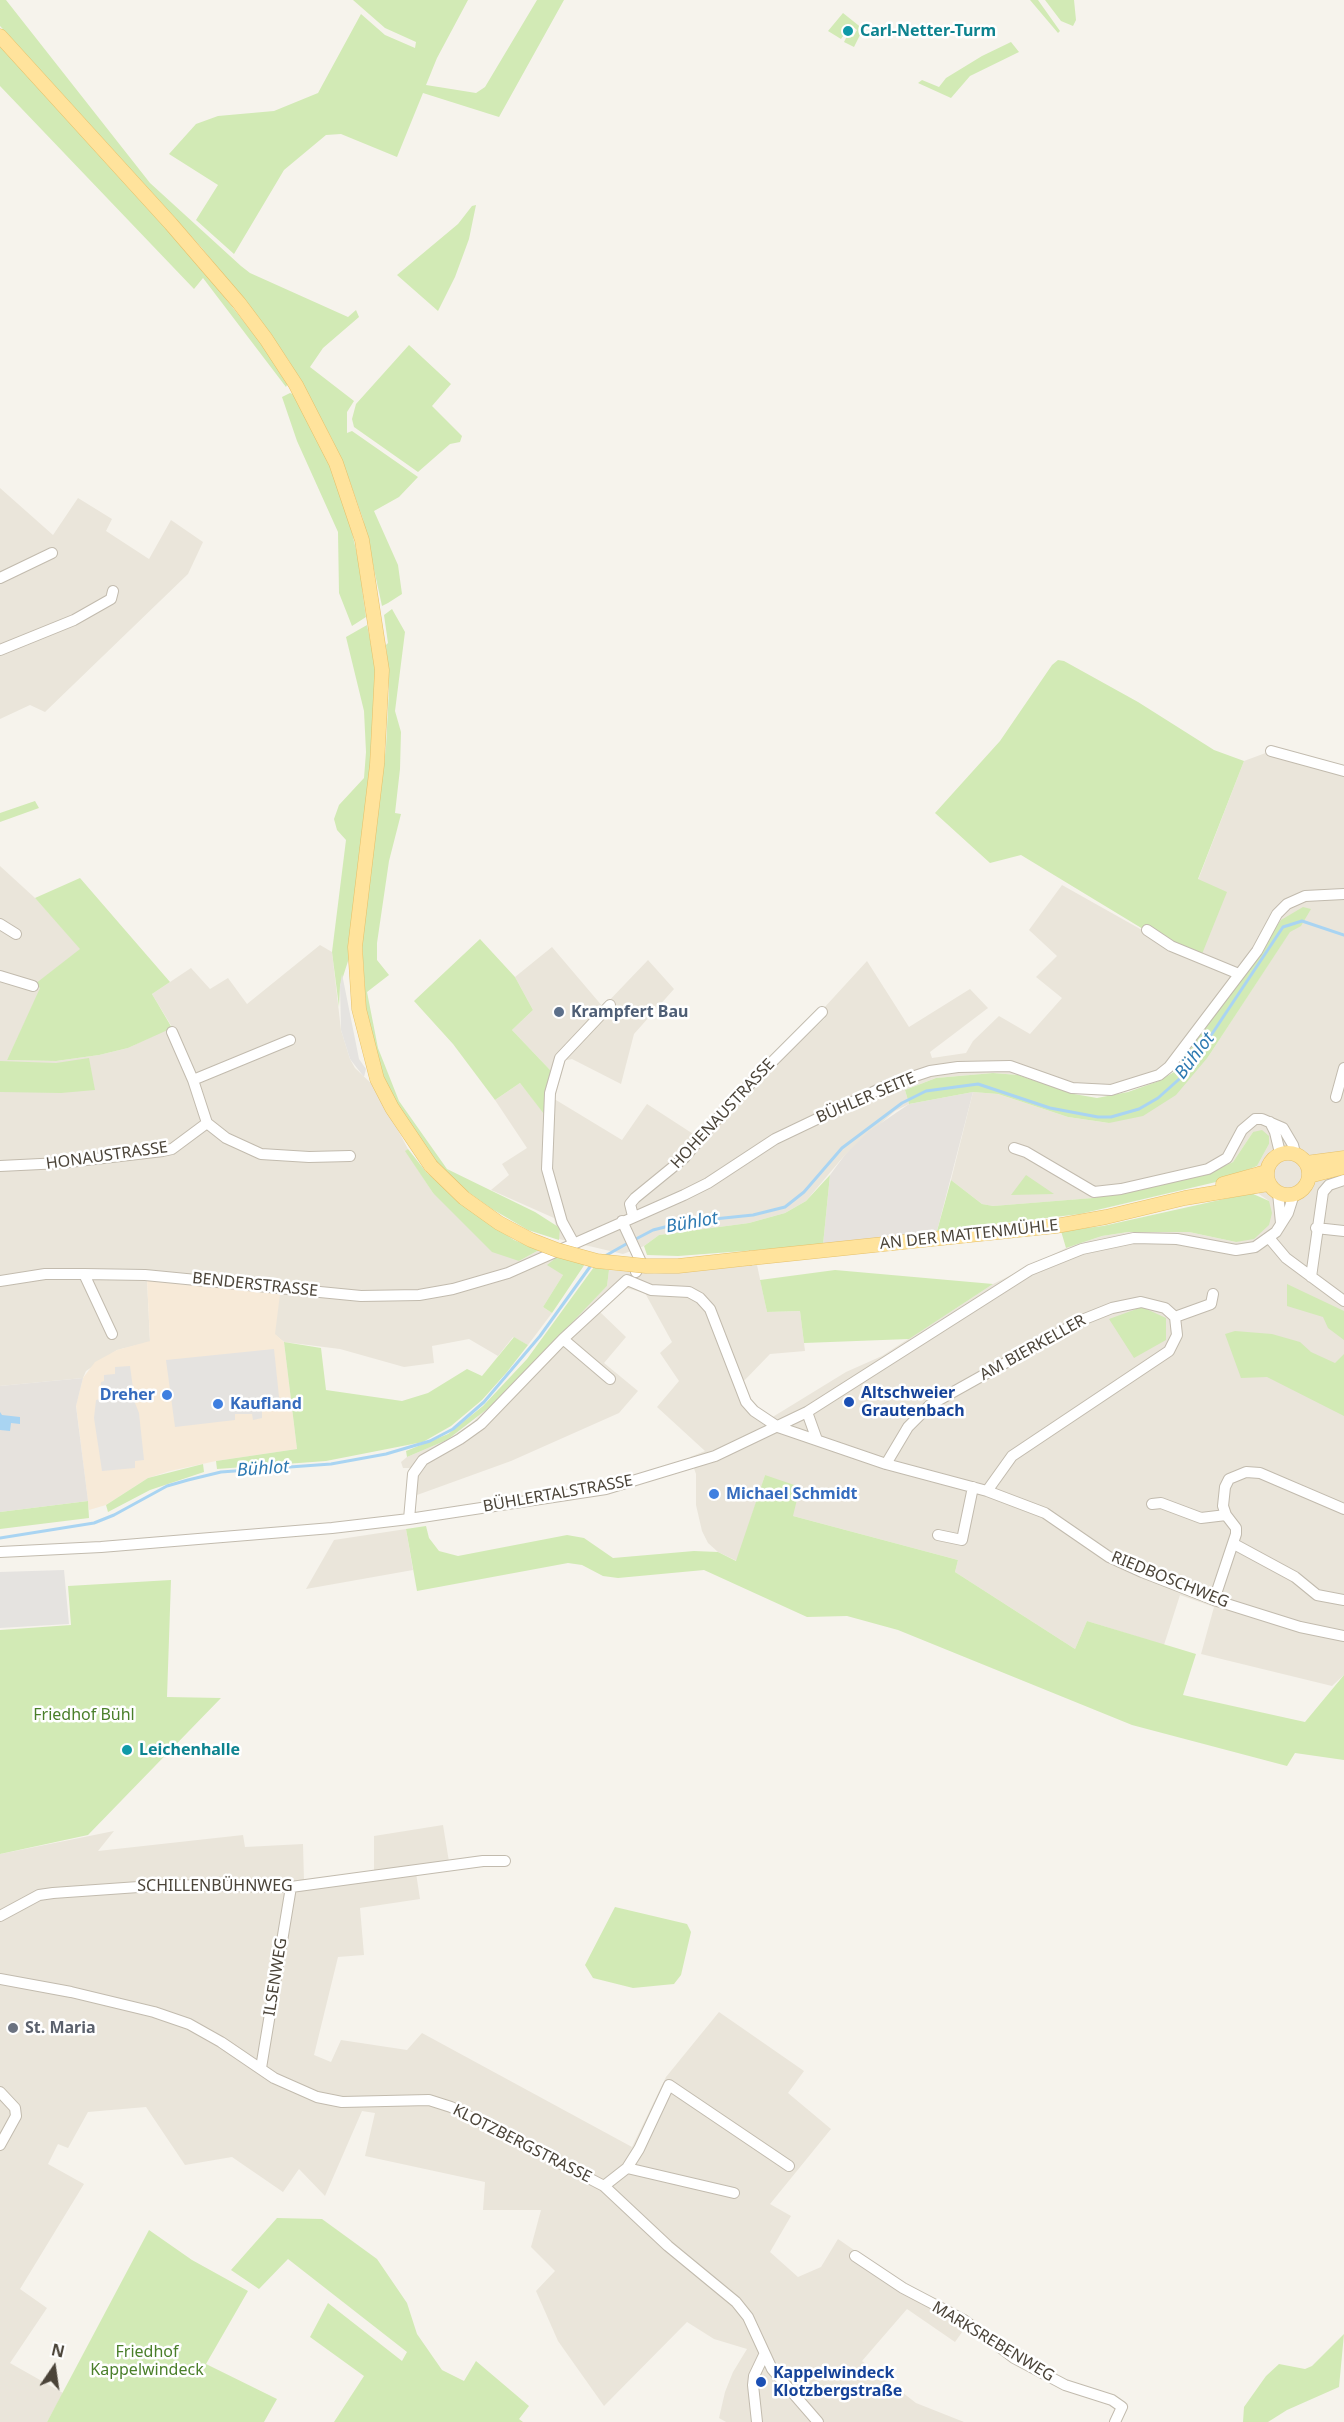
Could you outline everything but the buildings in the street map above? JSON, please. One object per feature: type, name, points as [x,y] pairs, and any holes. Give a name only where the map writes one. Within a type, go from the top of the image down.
[{"type":"main road","name":"AN DER MATTENMÜHLE","points":[[0,36],[192,247],[266,339],[319,426],[336,463],[355,514],[369,578],[380,650],[382,691],[377,765],[357,925],[354,968],[365,1041],[377,1079],[412,1140],[431,1166],[464,1198],[531,1240],[557,1250],[597,1261],[646,1266],[678,1266],[1056,1226],[1106,1217],[1185,1198],[1271,1183]]},
{"type":"main road","points":[[1280,1153],[1295,1153],[1308,1170],[1301,1190],[1294,1194],[1271,1183],[1273,1157],[1280,1153]]},
{"type":"main road","points":[[1308,1170],[1344,1158]]},
{"type":"main road","points":[[1308,1170],[1344,1167]]},
{"type":"street","points":[[0,578],[52,552]]},
{"type":"street","points":[[0,650],[74,620],[111,599],[113,591]]},
{"type":"street","points":[[1271,751],[1344,771]]},
{"type":"street","name":"BÜHLER SEITE","points":[[508,1273],[708,1183],[775,1138],[888,1085],[930,1071],[958,1067],[1010,1066],[1072,1088],[1111,1090],[1150,1078],[1169,1067],[1257,951],[1277,914],[1287,904],[1305,896],[1344,894]]},
{"type":"street","points":[[0,924],[16,934]]},
{"type":"street","points":[[1147,930],[1171,946],[1239,974]]},
{"type":"street","points":[[0,976],[33,986]]},
{"type":"street","points":[[573,1242],[562,1222],[547,1169],[550,1093],[560,1058],[610,1005]]},
{"type":"street","name":"HOHENAUSTRASSE","points":[[633,1216],[630,1204],[635,1198],[684,1158],[729,1105],[822,1012]]},
{"type":"street","points":[[172,1032],[193,1080],[207,1123],[244,1149],[261,1154],[309,1157],[350,1156]]},
{"type":"street","points":[[193,1080],[290,1040]]},
{"type":"street","points":[[1336,1096],[1344,1068]]},
{"type":"street","points":[[1014,1148],[1026,1152],[1087,1190],[1103,1192],[1208,1169],[1227,1158],[1248,1123],[1255,1119],[1278,1124],[1288,1134],[1295,1153]]},
{"type":"street","points":[[1270,1122],[1280,1153]]},
{"type":"street","name":"HONAUSTRASSE","points":[[0,1166],[61,1163],[163,1151],[172,1149],[207,1123]]},
{"type":"street","points":[[1311,1277],[1316,1228],[1323,1192],[1329,1185],[1344,1180]]},
{"type":"street","points":[[1271,1183],[1281,1223]]},
{"type":"street","points":[[1294,1194],[1281,1223],[1270,1239],[1286,1258],[1344,1301]]},
{"type":"street","points":[[622,1221],[641,1262],[636,1272]]},
{"type":"street","points":[[1316,1228],[1344,1231]]},
{"type":"street","name":"BÜHLERTALSTRASSE","points":[[0,1552],[183,1541],[409,1519],[606,1489],[708,1458],[778,1427],[807,1412],[1011,1281],[1066,1255],[1108,1242],[1134,1238],[1177,1239],[1246,1250],[1270,1239]]},
{"type":"street","name":"BENDERSTRASSE","points":[[0,1281],[45,1274],[146,1275],[391,1297],[453,1289],[508,1273]]},
{"type":"street","points":[[84,1274],[112,1334]]},
{"type":"street","name":"RIEDBOSCHWEG","points":[[563,1339],[627,1280],[651,1290],[689,1292],[710,1309],[746,1402],[754,1411],[778,1427],[886,1464],[987,1491],[1045,1513],[1109,1557],[1214,1600],[1300,1628],[1344,1636]]},
{"type":"street","points":[[987,1491],[1012,1456],[1169,1351],[1177,1335],[1175,1317],[1211,1304],[1213,1294]]},
{"type":"street","name":"AM BIERKELLER","points":[[886,1464],[908,1427],[930,1405],[1082,1320],[1112,1308],[1141,1302],[1165,1308],[1175,1317]]},
{"type":"street","points":[[409,1519],[413,1474],[423,1460],[481,1424],[563,1339],[610,1379]]},
{"type":"street","points":[[807,1412],[817,1440]]},
{"type":"street","points":[[1214,1600],[1234,1544],[1236,1528],[1226,1515],[1223,1506],[1225,1487],[1229,1479],[1246,1472],[1260,1473],[1344,1509]]},
{"type":"street","points":[[938,1535],[962,1540],[973,1487]]},
{"type":"street","points":[[1152,1504],[1161,1503],[1201,1518],[1226,1515]]},
{"type":"street","points":[[1234,1544],[1295,1577],[1317,1595],[1344,1600]]},
{"type":"street","name":"SCHILLENBÜHNWEG","points":[[0,1916],[39,1895],[53,1893],[168,1885],[291,1887],[483,1861],[506,1861]]},
{"type":"street","name":"ILSENWEG","points":[[261,2068],[291,1887]]},
{"type":"street","name":"KLOTZBERGSTRASSE","points":[[0,1979],[71,1992],[189,2024],[294,2089],[317,2097],[342,2102],[429,2100],[451,2107],[604,2186],[668,2246],[736,2302],[748,2318],[764,2355],[785,2387],[818,2422]]},
{"type":"street","points":[[604,2186],[627,2168],[639,2149],[669,2085],[789,2166]]},
{"type":"street","points":[[0,2092],[15,2108],[16,2116],[0,2145]]},
{"type":"street","points":[[627,2168],[734,2193]]},
{"type":"street","name":"MARKSREBENWEG","points":[[855,2256],[903,2288],[964,2320],[1023,2362],[1065,2385],[1122,2406],[1115,2422]]},
{"type":"street","points":[[757,2422],[753,2385],[764,2355]]},
{"type":"shaded area","points":[[0,488],[53,535],[78,498],[112,519],[106,531],[149,559],[171,520],[203,542],[188,574],[45,712],[30,705],[0,719]]},
{"type":"shaded area","points":[[1271,751],[1344,772],[1344,1675],[1332,1686],[1201,1654],[1214,1607],[1180,1595],[1164,1645],[1087,1621],[1075,1649],[955,1572],[958,1560],[793,1516],[765,1475],[737,1561],[718,1552],[708,1543],[702,1531],[696,1505],[696,1474],[690,1457],[705,1451],[657,1407],[679,1381],[660,1353],[672,1342],[645,1293],[626,1288],[600,1312],[626,1337],[604,1363],[638,1391],[619,1413],[511,1461],[406,1499],[410,1468],[403,1468],[401,1462],[407,1457],[447,1440],[473,1422],[607,1286],[609,1270],[654,1274],[757,1265],[767,1312],[800,1311],[805,1351],[770,1354],[741,1384],[752,1403],[771,1418],[846,1372],[882,1356],[993,1284],[1066,1248],[1102,1236],[1128,1232],[1189,1232],[1236,1242],[1269,1201],[1259,1194],[1257,1166],[1269,1144],[1253,1132],[1233,1162],[1218,1169],[1094,1198],[993,1206],[982,1204],[951,1180],[973,1092],[998,1094],[1068,1117],[1109,1123],[1208,1057],[1290,931],[1311,909],[1267,942],[1198,1040],[1199,1028],[1174,1058],[1141,1080],[1110,1087],[1054,1087],[1018,1075],[993,1073],[936,1078],[905,1090],[909,1104],[895,1111],[844,1156],[806,1201],[785,1213],[749,1223],[659,1235],[644,1246],[623,1254],[559,1239],[554,1218],[491,1190],[509,1175],[502,1164],[527,1148],[495,1100],[520,1083],[544,1113],[551,1097],[622,1140],[647,1104],[704,1141],[741,1098],[825,1018],[823,1009],[867,961],[909,1027],[970,989],[988,1008],[930,1052],[932,1058],[966,1053],[973,1041],[999,1016],[1030,1034],[1062,998],[1036,977],[1057,956],[1029,930],[1062,885],[1142,930],[1198,880],[1244,761]]},
{"type":"shaded area","points":[[0,866],[35,898],[81,949],[36,984],[41,988],[7,1060],[56,1061],[99,1055],[128,1048],[172,1027],[152,994],[191,968],[210,989],[228,978],[247,1004],[320,945],[332,952],[341,1030],[350,1059],[355,1068],[375,1087],[408,1149],[406,1151],[433,1193],[519,1261],[539,1250],[557,1257],[563,1275],[543,1307],[552,1313],[528,1345],[513,1337],[498,1356],[469,1339],[432,1346],[434,1363],[404,1367],[340,1349],[284,1342],[274,1334],[279,1294],[147,1279],[150,1342],[117,1350],[86,1371],[83,1378],[0,1386]]},
{"type":"shaded area","points":[[552,947],[603,1007],[648,960],[674,989],[634,1034],[621,1084],[572,1059],[562,1061],[551,1071],[512,1030],[533,1010],[515,977]]},
{"type":"shaded area","points":[[342,974],[359,1059],[366,1069],[364,1077],[350,1059],[341,1030]]},
{"type":"shaded area","points":[[973,1092],[937,1231],[823,1245],[830,1175],[844,1156],[868,1132],[909,1104]]},
{"type":"shaded area","points":[[147,1279],[280,1294],[275,1334],[284,1342],[297,1449],[216,1461],[170,1471],[148,1478],[106,1505],[89,1510],[76,1405],[83,1378],[95,1362],[117,1350],[150,1341]]},
{"type":"shaded area","points":[[274,1349],[280,1406],[262,1409],[262,1418],[253,1420],[252,1414],[235,1414],[235,1420],[175,1427],[166,1360]]},
{"type":"shaded area","points":[[130,1366],[135,1403],[139,1413],[144,1460],[135,1461],[135,1468],[102,1471],[94,1418],[96,1400],[100,1399],[101,1382],[104,1381],[104,1375],[115,1374],[115,1367]]},
{"type":"shaded area","points":[[83,1378],[76,1406],[88,1501],[0,1512],[0,1386]]},
{"type":"shaded area","points":[[406,1529],[413,1570],[306,1589],[334,1540]]},
{"type":"shaded area","points":[[64,1570],[69,1624],[0,1628],[0,1572]]},
{"type":"shaded area","points":[[443,1825],[450,1868],[416,1873],[420,1899],[360,1908],[364,1955],[338,1957],[314,2055],[331,2062],[341,2040],[407,2050],[422,2033],[632,2147],[666,2077],[719,2012],[804,2071],[788,2093],[831,2129],[770,2204],[791,2216],[770,2252],[798,2277],[821,2267],[838,2239],[902,2283],[970,2321],[955,2342],[907,2309],[862,2361],[916,2403],[964,2422],[726,2422],[719,2418],[725,2392],[733,2372],[747,2349],[714,2339],[687,2322],[604,2406],[558,2341],[536,2291],[555,2271],[531,2247],[541,2210],[483,2210],[485,2182],[365,2156],[375,2113],[362,2111],[325,2196],[299,2169],[283,2192],[232,2157],[185,2165],[146,2107],[88,2112],[68,2148],[58,2144],[48,2164],[84,2184],[20,2289],[47,2308],[10,2363],[63,2393],[47,2422],[0,2422],[0,1854],[114,1831],[98,1851],[243,1835],[245,1847],[303,1844],[304,1881],[374,1871],[374,1836]]},
{"type":"green space","points":[[0,0],[6,0],[150,183],[241,266],[250,273],[348,317],[356,310],[359,317],[323,348],[310,367],[354,401],[347,412],[347,433],[352,431],[418,477],[399,497],[374,511],[398,565],[402,594],[382,606],[363,519],[350,482],[332,439],[289,361],[264,325],[201,247],[0,26]]},
{"type":"green space","points":[[353,0],[468,0],[437,58],[426,85],[476,93],[485,87],[537,0],[564,0],[499,117],[423,93],[397,157],[341,134],[326,135],[284,170],[234,254],[196,220],[218,185],[169,154],[196,124],[218,116],[274,111],[318,93],[361,14],[385,35],[415,48],[416,42],[385,28]]},
{"type":"green space","points":[[1030,0],[1038,0],[1060,31],[1058,33]]},
{"type":"green space","points":[[1045,0],[1074,0],[1076,20],[1073,26],[1061,21]]},
{"type":"green space","points":[[843,13],[863,29],[854,47],[844,42],[848,34],[853,37],[857,30],[851,25],[841,39],[828,31]]},
{"type":"green space","points":[[1011,42],[1019,52],[970,76],[951,98],[918,83],[922,80],[939,87],[946,78],[982,56]]},
{"type":"green space","points":[[0,45],[191,255],[268,352],[288,383],[286,387],[203,278],[194,289],[0,86]]},
{"type":"green space","points":[[476,205],[469,239],[455,277],[438,311],[397,275],[458,224],[472,206]]},
{"type":"green space","points":[[409,345],[451,384],[432,406],[462,436],[460,442],[450,444],[418,472],[354,427],[352,419],[356,404]]},
{"type":"green space","points":[[290,393],[295,395],[334,474],[346,507],[365,588],[362,589],[366,617],[352,626],[339,593],[338,532],[297,441],[282,397]]},
{"type":"green space","points":[[392,609],[405,632],[395,711],[401,732],[395,813],[401,814],[389,861],[377,943],[377,960],[389,975],[367,992],[378,1048],[399,1101],[447,1169],[535,1212],[560,1228],[559,1240],[528,1230],[492,1209],[464,1189],[434,1160],[417,1137],[391,1093],[367,1024],[362,945],[386,747],[389,689],[386,645],[388,643],[384,615]]},
{"type":"green space","points":[[367,625],[376,667],[375,739],[349,958],[340,986],[339,1007],[332,952],[346,840],[337,830],[334,819],[339,805],[364,778],[366,752],[364,711],[346,637]]},
{"type":"green space","points":[[1058,660],[1064,661],[1138,702],[1214,750],[1244,761],[1198,879],[1227,892],[1202,954],[1171,946],[1021,855],[990,863],[935,813],[1000,741],[1052,665]]},
{"type":"green space","points":[[35,801],[39,808],[0,822],[0,813]]},
{"type":"green space","points":[[80,878],[170,982],[152,994],[172,1028],[128,1048],[99,1055],[56,1061],[7,1060],[40,988],[35,984],[80,949],[35,898]]},
{"type":"green space","points":[[1303,907],[1311,909],[1301,926],[1290,932],[1208,1057],[1176,1095],[1143,1116],[1109,1123],[1068,1117],[998,1094],[973,1092],[909,1104],[905,1090],[936,1078],[993,1073],[1018,1075],[1074,1094],[1097,1098],[1128,1092],[1159,1081],[1174,1072],[1281,920]]},
{"type":"green space","points":[[480,939],[515,977],[533,1010],[512,1030],[551,1071],[544,1114],[520,1083],[495,1100],[453,1044],[414,1001]]},
{"type":"green space","points":[[89,1058],[95,1090],[61,1093],[0,1092],[0,1061],[56,1063]]},
{"type":"green space","points":[[1262,1130],[1269,1136],[1269,1144],[1257,1166],[1216,1182],[1080,1214],[937,1231],[951,1180],[982,1204],[993,1206],[1093,1198],[1218,1169],[1233,1162],[1253,1132]]},
{"type":"green space","points":[[408,1149],[427,1173],[490,1224],[514,1240],[539,1250],[519,1261],[492,1252],[433,1193],[405,1151]]},
{"type":"green space","points":[[830,1175],[823,1245],[678,1256],[647,1255],[644,1246],[659,1235],[749,1223],[785,1213],[806,1201]]},
{"type":"green space","points":[[1026,1175],[1054,1194],[1011,1195]]},
{"type":"green space","points":[[1251,1193],[1269,1201],[1272,1213],[1269,1225],[1254,1239],[1236,1242],[1189,1232],[1128,1232],[1102,1236],[1066,1248],[1061,1231],[1103,1226]]},
{"type":"green space","points":[[557,1257],[585,1264],[552,1313],[543,1307],[563,1275],[547,1265]]},
{"type":"green space","points":[[594,1267],[609,1270],[607,1286],[495,1403],[447,1440],[407,1457],[406,1451],[448,1434],[483,1406],[527,1359]]},
{"type":"green space","points":[[835,1270],[993,1284],[909,1339],[804,1343],[800,1311],[767,1312],[760,1280]]},
{"type":"green space","points":[[1287,1284],[1344,1311],[1344,1340],[1328,1328],[1323,1317],[1287,1306]]},
{"type":"green space","points":[[1142,1307],[1166,1318],[1166,1340],[1134,1358],[1109,1319]]},
{"type":"green space","points":[[1235,1331],[1272,1334],[1300,1342],[1311,1352],[1335,1363],[1344,1354],[1344,1416],[1267,1377],[1241,1378],[1225,1334]]},
{"type":"green space","points":[[514,1337],[528,1345],[507,1372],[482,1400],[451,1426],[423,1442],[326,1461],[217,1469],[216,1461],[297,1449],[284,1342],[321,1348],[326,1390],[402,1401],[428,1393],[467,1369],[482,1376]]},
{"type":"green space","points":[[203,1464],[204,1472],[150,1490],[108,1512],[106,1505],[148,1478]]},
{"type":"green space","points":[[765,1475],[800,1487],[793,1516],[958,1560],[955,1572],[1075,1649],[1087,1621],[1196,1654],[1183,1695],[1305,1722],[1344,1675],[1344,1760],[1295,1753],[1287,1766],[1132,1725],[898,1630],[847,1616],[807,1617],[704,1570],[618,1578],[603,1576],[582,1565],[568,1563],[417,1591],[406,1529],[426,1526],[429,1538],[439,1551],[458,1556],[567,1535],[584,1538],[613,1558],[694,1551],[718,1552],[736,1561]]},
{"type":"green space","points":[[88,1501],[89,1518],[0,1529],[0,1512]]},
{"type":"green space","name":"Friedhof Bühl","points":[[171,1580],[167,1697],[221,1698],[88,1835],[0,1854],[0,1630],[71,1625],[68,1586]]},
{"type":"green space","points":[[615,1907],[687,1924],[691,1932],[681,1975],[674,1984],[633,1988],[593,1978],[585,1965]]},
{"type":"green space","points":[[277,2218],[322,2219],[377,2259],[407,2303],[417,2334],[442,2370],[464,2381],[476,2361],[529,2406],[519,2419],[523,2422],[334,2422],[364,2376],[310,2337],[328,2303],[402,2361],[407,2352],[288,2259],[259,2289],[231,2270]]},
{"type":"green space","name":"Friedhof Kappelwindeck","points":[[149,2230],[192,2260],[248,2291],[206,2364],[277,2399],[264,2422],[47,2422]]},
{"type":"green space","points":[[1344,2334],[1339,2387],[1287,2410],[1268,2422],[1243,2422],[1244,2407],[1266,2376],[1279,2364],[1305,2369],[1312,2366]]},
{"type":"water","points":[[0,1412],[2,1415],[20,1417],[20,1424],[11,1423],[10,1431],[0,1430]]},
{"type":"waterway","name":"Bühlot","points":[[634,1240],[653,1230],[685,1222],[753,1215],[785,1207],[804,1192],[842,1148],[902,1103],[926,1091],[978,1084],[1050,1108],[1098,1117],[1111,1117],[1139,1109],[1158,1098],[1186,1073],[1283,927],[1302,921],[1344,935]]},
{"type":"waterway","name":"Bühlot","points":[[605,1256],[628,1243]]},
{"type":"waterway","name":"Bühlot","points":[[0,1538],[94,1523],[114,1515],[167,1486],[221,1472],[331,1464],[386,1454],[430,1441],[453,1429],[484,1402],[540,1336],[592,1264]]},
{"type":"place","name":"Carl-Netter-Turm","points":[[848,31]]},
{"type":"place","name":"Krampfert Bau","points":[[559,1012]]},
{"type":"place","name":"Dreher","points":[[167,1395]]},
{"type":"place","name":"Altschweier Grautenbach","points":[[849,1402]]},
{"type":"place","name":"Kaufland","points":[[218,1404]]},
{"type":"place","name":"Michael Schmidt","points":[[714,1494]]},
{"type":"place","name":"Leichenhalle","points":[[127,1750]]},
{"type":"place","name":"St. Maria","points":[[13,2028]]},
{"type":"place","name":"Kappelwindeck Klotzbergstraße","points":[[761,2382]]}]
